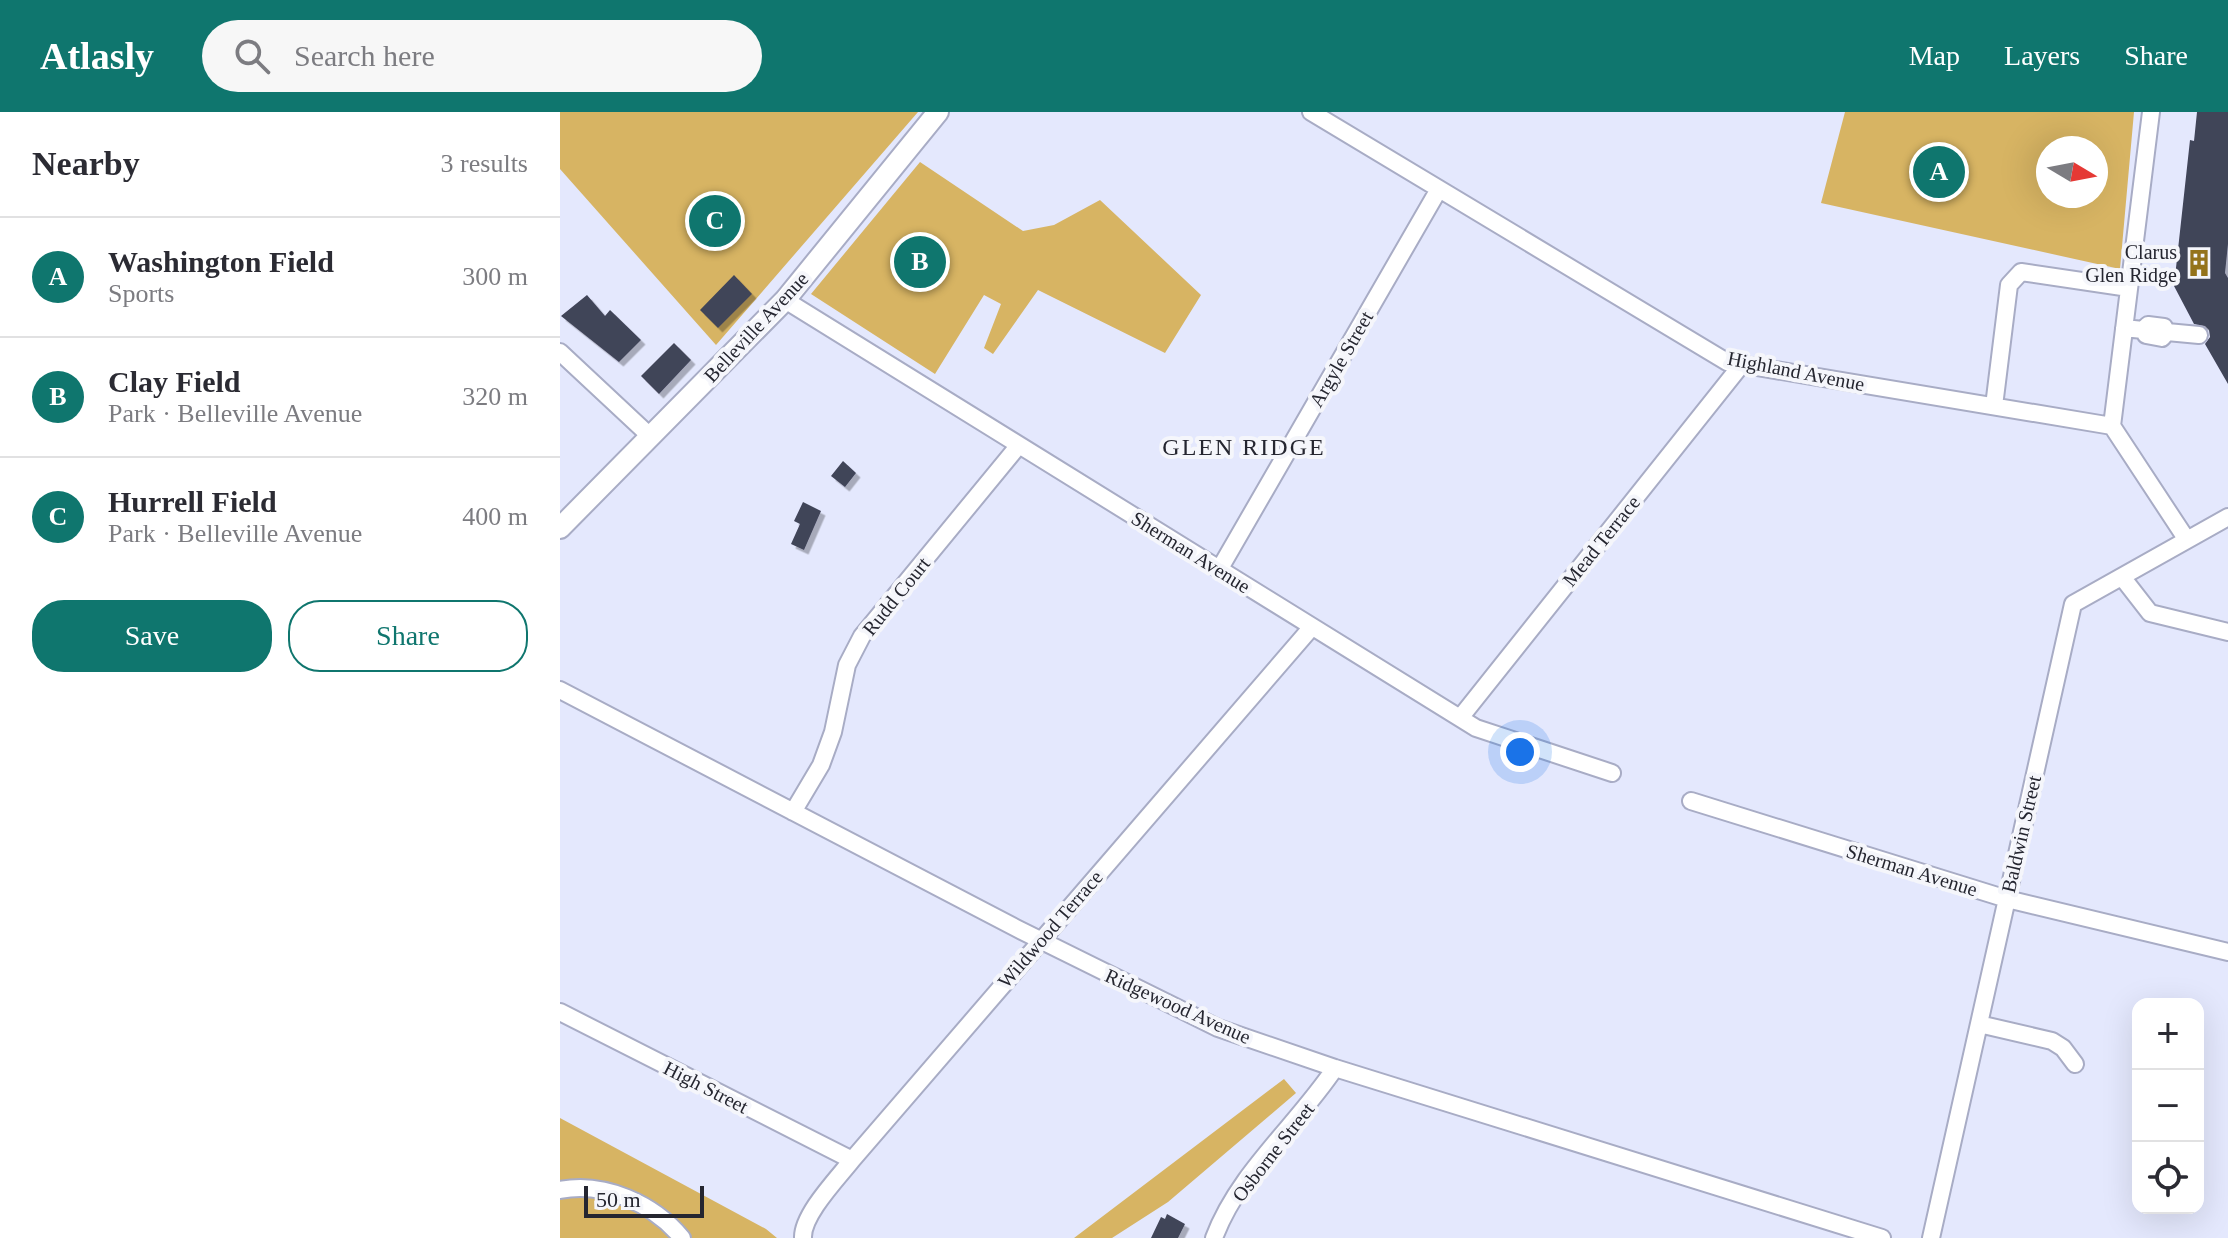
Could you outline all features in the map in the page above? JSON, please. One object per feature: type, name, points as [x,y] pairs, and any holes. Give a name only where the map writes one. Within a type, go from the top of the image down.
[{"type":"main road","name":"Belleville Avenue","points":[[560,528],[785,300],[938,112]]},
{"type":"street","name":"Highland Avenue","points":[[1311,112],[1727,362],[2112,426]]},
{"type":"street","points":[[2151,112],[2112,426],[2187,540]]},
{"type":"street","name":"Argyle Street","points":[[1219,570],[1439,189]]},
{"type":"street","points":[[1994,406],[2009,285],[2021,272],[2129,288]]},
{"type":"street","name":"Sherman Avenue","points":[[785,300],[1460,718],[1487,732],[1612,773]]},
{"type":"street","points":[[2124,328],[2143,330],[2146,335],[2162,338],[2167,332],[2199,335]]},
{"type":"street","points":[[560,352],[651,437]]},
{"type":"street","name":"Mead Terrace","points":[[1460,718],[1742,364]]},
{"type":"street","name":"Rudd Court","points":[[793,812],[821,765],[833,732],[847,665],[862,636],[1019,445]]},
{"type":"street","name":"Baldwin Street","points":[[1931,1238],[2073,604],[2228,517]]},
{"type":"street","points":[[2122,577],[2150,613],[2228,632]]},
{"type":"street","name":"Wildwood Terrace","points":[[803,1238],[808,1217],[852,1160],[1311,628]]},
{"type":"street","name":"Ridgewood Avenue","points":[[560,690],[1194,1017],[1328,1065],[1882,1238]]},
{"type":"street","name":"Sherman Avenue","points":[[1691,801],[2007,899],[2228,952]]},
{"type":"street","name":"High Street","points":[[560,1012],[852,1160]]},
{"type":"street","points":[[1979,1024],[2052,1041],[2063,1048],[2075,1064]]},
{"type":"street","name":"Osborne Street","points":[[1214,1238],[1237,1192],[1316,1097],[1328,1065]]},
{"type":"street","points":[[560,1190],[591,1187],[631,1200],[655,1213],[682,1238]]},
{"type":"shaded area","points":[[560,112],[918,112],[716,345],[560,169]]},
{"type":"shaded area","points":[[1845,112],[2134,112],[2120,269],[1821,203]]},
{"type":"shaded area","points":[[920,162],[1023,231],[1054,225],[1100,200],[1201,295],[1165,353],[1038,290],[993,354],[984,348],[1001,304],[984,295],[935,374],[811,294]]},
{"type":"shaded area","points":[[1284,1079],[1296,1093],[1168,1202],[1112,1238],[1074,1238]]},
{"type":"shaded area","points":[[560,1118],[766,1229],[777,1238],[560,1238]]},
{"type":"building","name":"Clarus Glen Ridge","points":[[2197,112],[2228,112],[2228,244],[2225,273],[2228,278],[2228,384],[2205,344],[2210,337],[2209,330],[2194,324],[2174,286],[2190,140],[2194,141]]},
{"type":"building","points":[[734,275],[752,294],[718,328],[700,310]]},
{"type":"building","points":[[587,295],[605,316],[610,310],[641,340],[619,362],[561,316]]},
{"type":"building","points":[[674,343],[691,360],[659,394],[641,376]]},
{"type":"building","points":[[843,461],[856,473],[845,487],[831,476]]},
{"type":"building","points":[[803,502],[821,511],[804,550],[791,544],[800,524],[794,521]]},
{"type":"building","points":[[1167,1214],[1185,1224],[1178,1238],[1151,1238],[1161,1217],[1165,1219]]},
{"type":"place","name":"Washington Field","points":[[1939,172]]},
{"type":"place","name":"Hurrell Field","points":[[715,221]]},
{"type":"place","name":"Clay Field","points":[[920,262]]},
{"type":"place","name":"Clarus Glen Ridge","points":[[2199,263]]},
{"type":"district","name":"GLEN RIDGE","points":[[1244,447]]}]
